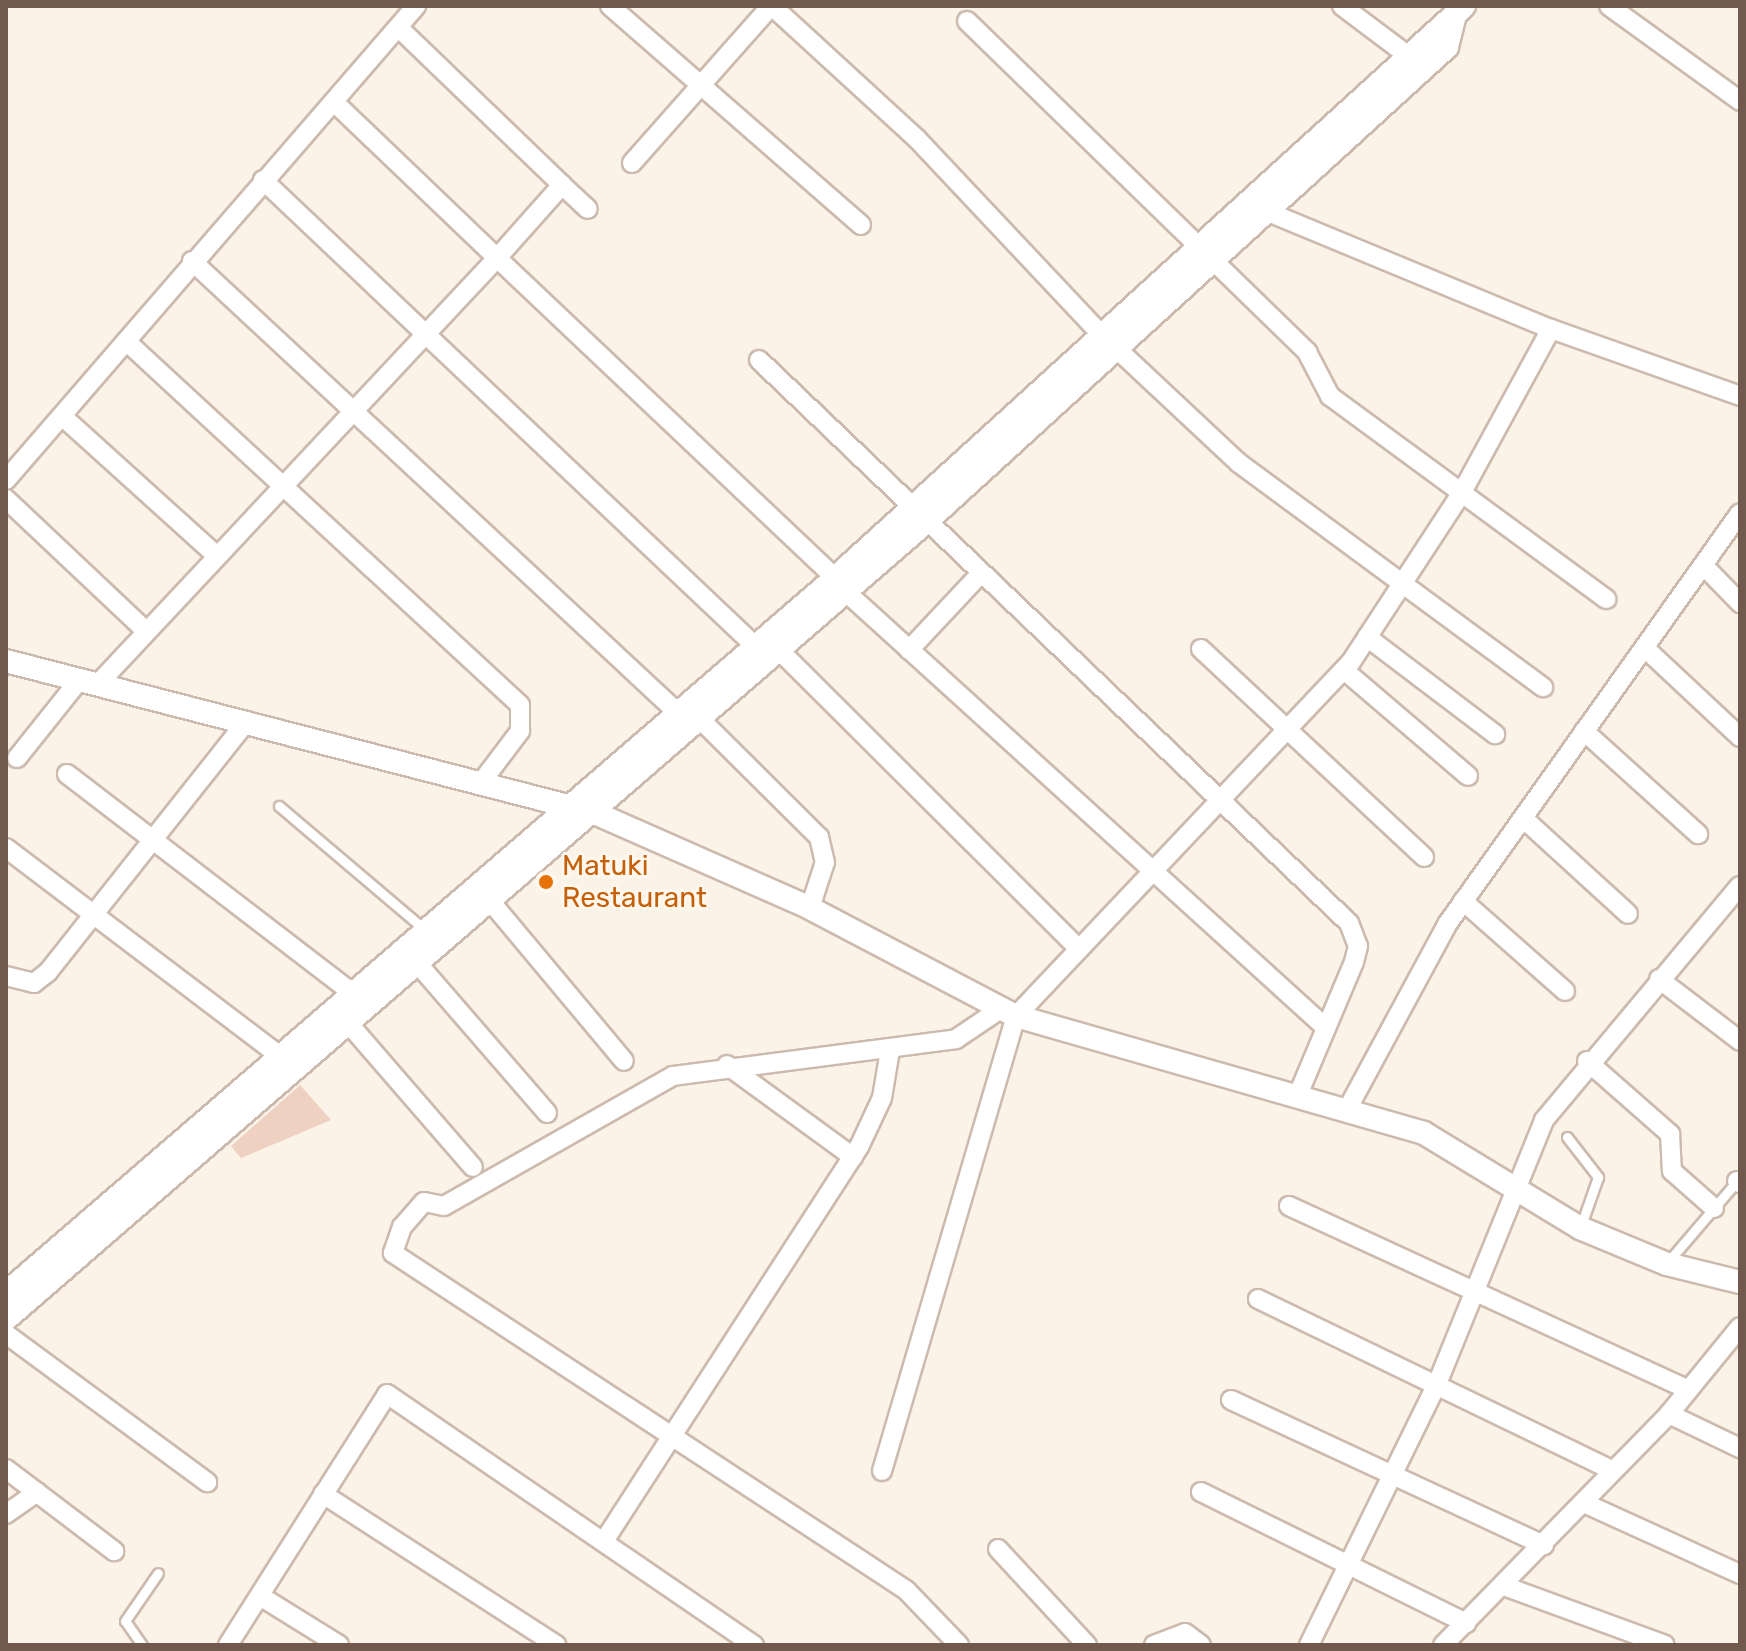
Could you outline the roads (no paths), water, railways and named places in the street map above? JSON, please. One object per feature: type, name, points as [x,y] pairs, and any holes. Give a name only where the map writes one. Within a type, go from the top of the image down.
[{"type":"street","points":[[610,6],[861,225]]},
{"type":"street","points":[[632,163],[772,6],[917,139],[1101,334],[1239,463],[1543,687]]},
{"type":"street","points":[[1342,6],[1406,54]]},
{"type":"street","points":[[1609,6],[1740,101]]},
{"type":"street","points":[[6,480],[192,261],[417,7]]},
{"type":"street","points":[[919,516],[1101,334],[1406,54],[1459,12]]},
{"type":"street","points":[[6,1319],[595,813],[778,649],[841,585],[1117,350],[1447,47],[1459,12]]},
{"type":"street","points":[[967,21],[1212,264],[1307,352],[1330,396],[1606,599]]},
{"type":"street","points":[[400,29],[588,209]]},
{"type":"street","points":[[334,102],[909,650],[1326,1028]]},
{"type":"street","points":[[263,180],[754,645]]},
{"type":"street","points":[[17,758],[89,682],[146,631],[562,185]]},
{"type":"street","points":[[1268,212],[1551,329],[1740,396]]},
{"type":"street","points":[[192,261],[677,712]]},
{"type":"street","points":[[959,1645],[906,1590],[667,1439],[393,1253],[402,1227],[424,1202],[444,1206],[647,1088],[727,1065],[890,1050],[972,1033],[1009,1012],[1153,873],[1344,670],[1461,494],[1551,329]]},
{"type":"street","points":[[126,341],[520,705],[520,731],[480,784]]},
{"type":"street","points":[[759,360],[980,574],[1223,801],[1356,933],[1354,962],[1299,1092]]},
{"type":"street","points":[[62,416],[216,555]]},
{"type":"street","points":[[6,499],[146,631]]},
{"type":"street","points":[[1349,1106],[1463,901],[1646,649],[1740,513]]},
{"type":"street","points":[[1704,566],[1740,603]]},
{"type":"street","points":[[909,650],[980,574]]},
{"type":"street","points":[[6,1293],[428,932],[754,645],[841,585]]},
{"type":"street","points":[[1367,637],[1495,734]]},
{"type":"street","points":[[778,649],[1078,948]]},
{"type":"street","points":[[1201,649],[1424,857]]},
{"type":"street","points":[[1646,649],[1740,737]]},
{"type":"street","points":[[6,661],[244,725],[595,813],[810,908],[1009,1012],[1349,1106],[1451,1146],[1580,1228],[1667,1264],[1740,1282]]},
{"type":"street","points":[[1344,670],[1468,776]]},
{"type":"street","points":[[699,718],[819,837],[825,862],[810,908]]},
{"type":"street","points":[[6,976],[34,983],[93,915],[244,725]]},
{"type":"street","points":[[1584,731],[1698,834]]},
{"type":"street","points":[[67,774],[354,994]]},
{"type":"street","points":[[1523,818],[1628,914]]},
{"type":"street","points":[[6,848],[280,1056]]},
{"type":"street","points":[[1309,1645],[1353,1564],[1437,1384],[1544,1120],[1587,1061],[1739,888]]},
{"type":"street","points":[[1463,901],[1565,991]]},
{"type":"street","points":[[491,902],[624,1061]]},
{"type":"street","points":[[418,964],[547,1113]]},
{"type":"street","points":[[1659,979],[1740,1041]]},
{"type":"street","points":[[882,1471],[1009,1012]]},
{"type":"street","points":[[349,1024],[473,1167]]},
{"type":"street","points":[[604,1541],[667,1439],[853,1157],[882,1098],[890,1050]]},
{"type":"street","points":[[1587,1061],[1670,1134],[1672,1171],[1714,1208]]},
{"type":"street","points":[[727,1065],[853,1157]]},
{"type":"street","points":[[1289,1206],[1478,1288],[1689,1390]]},
{"type":"street","points":[[1258,1299],[1612,1470]]},
{"type":"street","points":[[6,1334],[207,1482]]},
{"type":"street","points":[[1443,1645],[1669,1414],[1738,1335]]},
{"type":"street","points":[[228,1645],[387,1394],[754,1645]]},
{"type":"street","points":[[1231,1400],[1544,1545]]},
{"type":"street","points":[[1669,1414],[1740,1448]]},
{"type":"street","points":[[6,1469],[114,1551]]},
{"type":"street","points":[[6,1514],[37,1492]]},
{"type":"street","points":[[1201,1492],[1353,1564],[1466,1623]]},
{"type":"street","points":[[323,1494],[556,1645]]},
{"type":"street","points":[[1584,1503],[1740,1574]]},
{"type":"street","points":[[998,1549],[1087,1645]]},
{"type":"street","points":[[1504,1586],[1665,1645]]},
{"type":"street","points":[[260,1596],[339,1645]]},
{"type":"street","points":[[1154,1645],[1185,1633],[1201,1645]]},
{"type":"lane","points":[[279,806],[428,932]]},
{"type":"lane","points":[[1567,1137],[1598,1177],[1580,1228]]},
{"type":"lane","points":[[1667,1264],[1739,1180]]},
{"type":"lane","points":[[142,1645],[125,1621],[158,1573]]},
{"type":"place","name":"Matuki Restaurant","points":[[546,882]]}]
